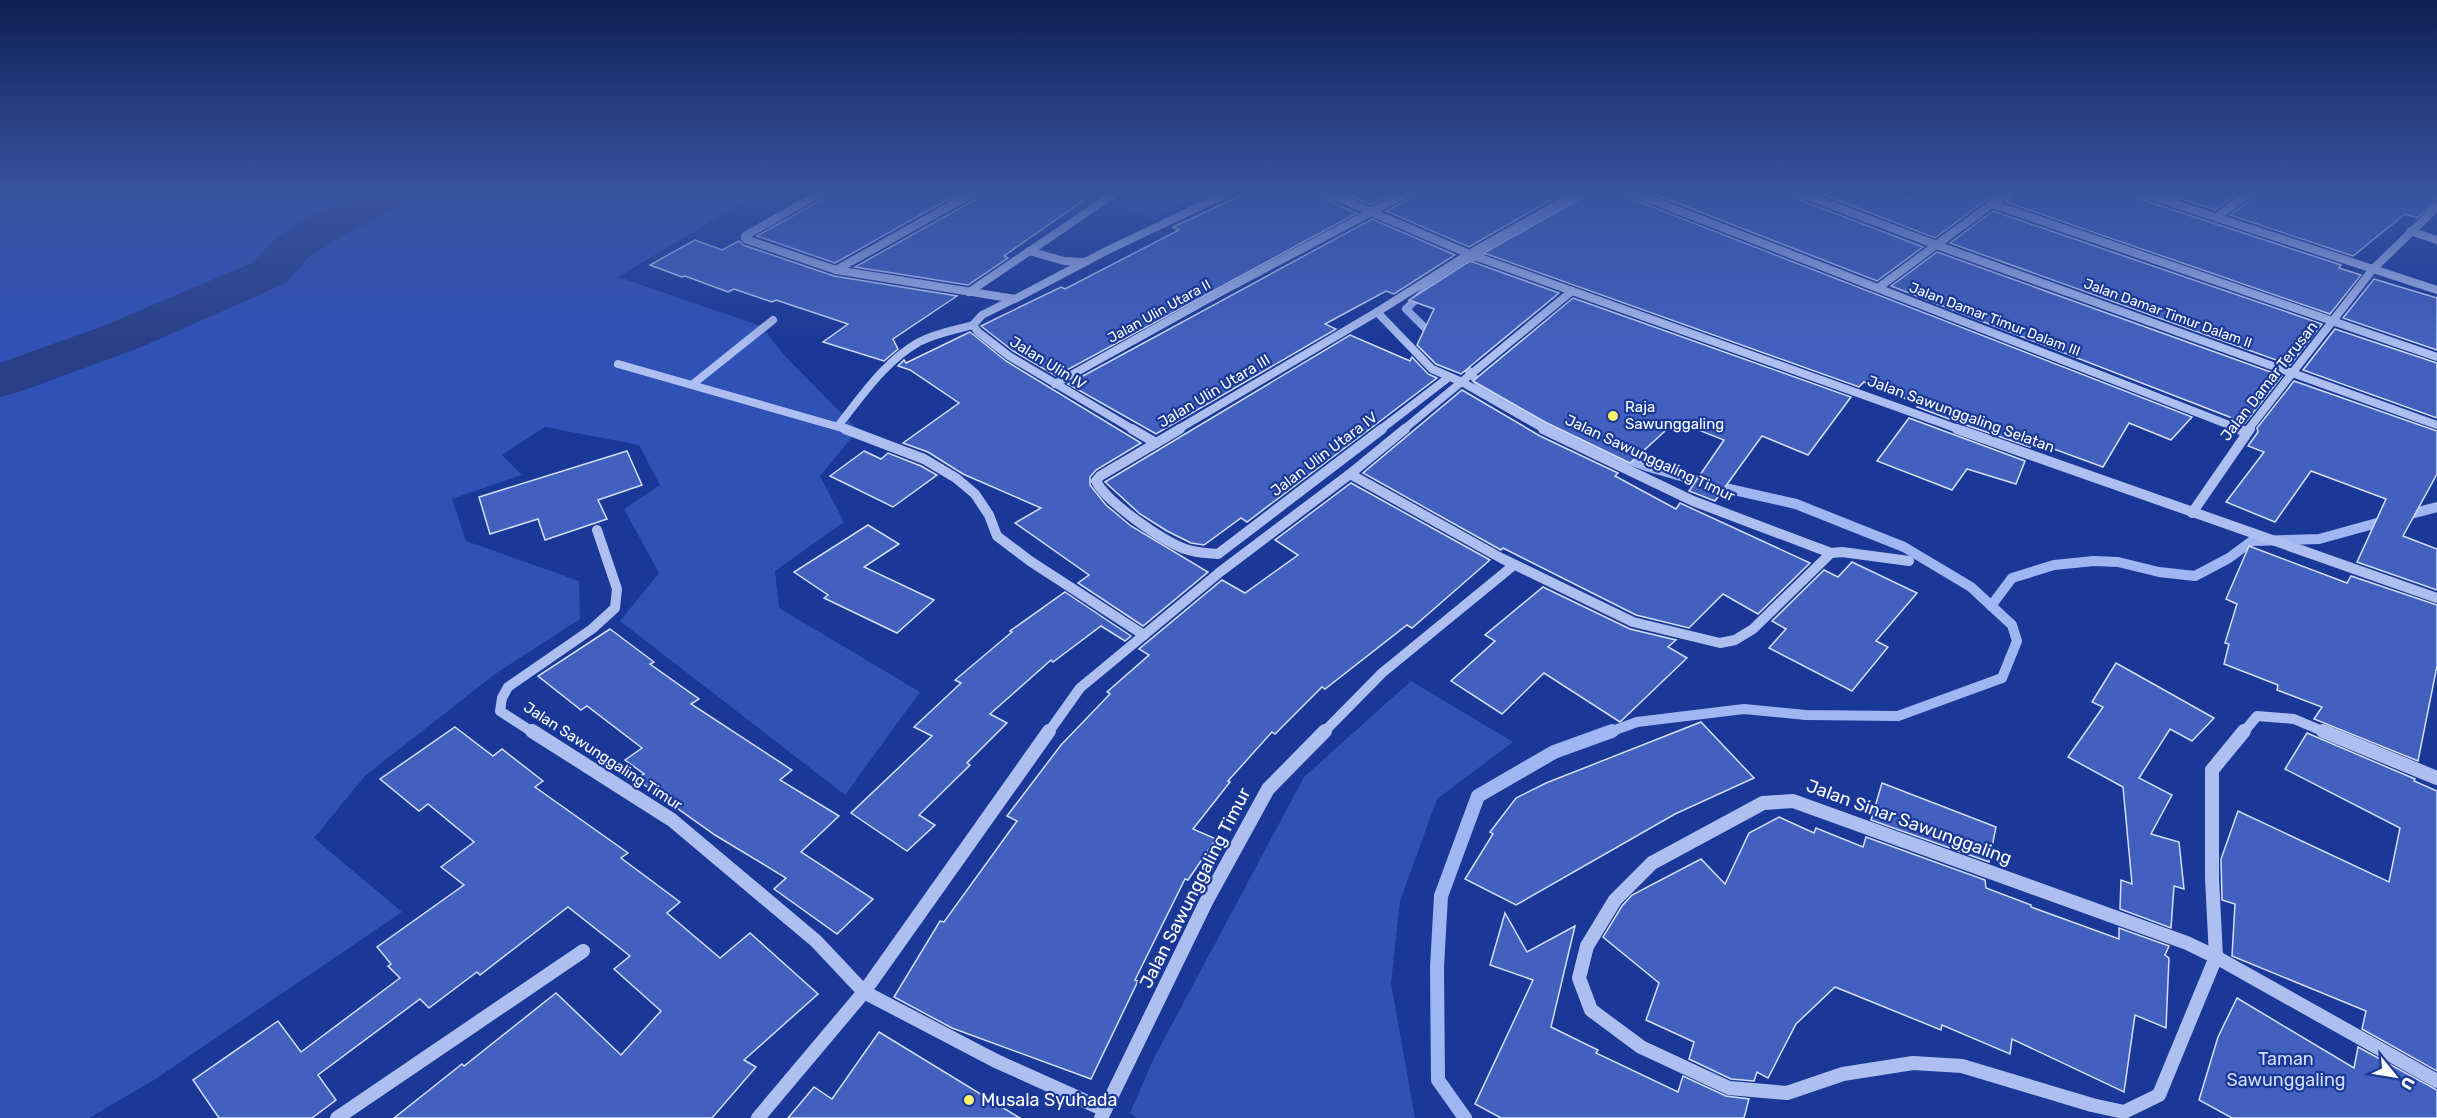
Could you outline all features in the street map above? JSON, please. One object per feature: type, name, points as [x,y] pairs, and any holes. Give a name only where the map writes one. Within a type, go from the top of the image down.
[{"type":"street","points":[[760,244],[837,270],[1015,299]]},
{"type":"street","points":[[837,270],[883,244]]},
{"type":"street","points":[[969,292],[1039,244]]},
{"type":"street","points":[[838,426],[893,362],[908,349],[928,338],[974,325],[982,315],[1123,244]]},
{"type":"street","name":"Jalan Ulin Utara II","points":[[1055,384],[1313,244]]},
{"type":"street","name":"Jalan Sawunggaling Selatan","points":[[1447,244],[2192,513],[2437,598]]},
{"type":"street","name":"Jalan Ulin Utara III","points":[[1218,554],[1202,555],[1165,541],[1100,489],[1096,481],[1100,476],[1494,244]]},
{"type":"street","name":"Jalan Damar Timur Dalam III","points":[[1770,244],[2247,432]]},
{"type":"street","points":[[2109,244],[2437,357]]},
{"type":"street","points":[[2299,244],[2437,290]]},
{"type":"street","name":"Jalan Damar Terusan","points":[[2192,513],[2247,432],[2373,269],[2397,244]]},
{"type":"street","points":[[1878,288],[1937,245]]},
{"type":"street","name":"Jalan Damar Timur Dalam II","points":[[1937,245],[2437,425]]},
{"type":"street","points":[[1029,251],[1065,261],[1086,262]]},
{"type":"street","points":[[758,1118],[864,992],[1080,688],[1220,572],[1350,474],[1572,291]]},
{"type":"street","points":[[1377,312],[1432,369],[1449,377],[1469,376]]},
{"type":"street","points":[[693,384],[773,320]]},
{"type":"street","name":"Jalan Ulin IV","points":[[974,325],[978,332],[1009,356],[1156,443]]},
{"type":"street","points":[[618,364],[838,426],[924,459],[956,478],[975,494],[990,515],[997,536],[1030,561],[1144,635]]},
{"type":"street","name":"Jalan Sawunggaling Timur","points":[[1469,376],[1563,440],[1693,501],[1831,553],[1842,552],[1909,561]]},
{"type":"street","name":"Jalan Ulin Utara IV","points":[[1218,554],[1449,377]]},
{"type":"street","points":[[1350,474],[1514,565],[1633,622],[1720,643],[1735,640],[1753,629],[1831,553]]},
{"type":"street","points":[[1288,500],[1303,510]]},
{"type":"street","name":"Jalan Sawunggaling Timur","points":[[597,530],[617,589],[615,608],[592,628],[508,687],[502,698],[500,711],[672,820],[816,941],[864,992],[1103,1114],[1206,902],[1268,789],[1383,673],[1514,565]]},
{"type":"street","points":[[2216,957],[2212,878],[2212,770],[2257,716],[2294,719],[2437,778]]},
{"type":"street","name":"Jalan Sinar Sawunggaling","points":[[2216,957],[2159,1095],[2124,1112],[2092,1105],[1962,1066],[1913,1063],[1843,1074],[1788,1093],[1730,1088],[1641,1047],[1591,1010],[1579,978],[1587,946],[1615,900],[1652,863],[1763,803],[1793,801],[2148,928],[2216,957],[2437,1081]]},
{"type":"street","points":[[337,1118],[583,951]]},
{"type":"shaded area","points":[[0,244],[673,244],[618,277],[761,326],[783,354],[858,430],[820,476],[844,522],[775,571],[779,608],[920,692],[845,795],[620,621],[659,573],[624,509],[660,485],[639,445],[545,427],[502,455],[522,475],[452,499],[466,541],[579,581],[580,619],[495,674],[365,776],[314,838],[402,912],[154,1080],[89,1118],[0,1118]]},
{"type":"shaded area","points":[[1411,681],[1513,742],[1437,799],[1400,901],[1391,983],[1415,1118],[1137,1118],[1130,1113],[1154,1058],[1304,777]]},
{"type":"building","points":[[687,244],[706,244],[722,250],[733,244],[742,244],[834,276],[957,296],[893,339],[898,349],[884,361],[823,342],[848,324],[776,300],[772,302],[734,289],[728,292],[650,265]]},
{"type":"building","points":[[781,244],[868,244],[835,263]]},
{"type":"building","points":[[896,244],[1021,244],[1004,256],[1008,258],[968,285],[855,267]]},
{"type":"building","points":[[1152,244],[1299,244],[1056,376],[1013,351],[981,326],[1061,287],[1065,289]]},
{"type":"building","points":[[1326,244],[1430,244],[1455,255],[1394,294],[1386,291],[1325,324],[1336,329],[1156,434],[1068,384]]},
{"type":"building","points":[[1500,244],[1748,244],[2192,417],[2171,440],[2129,423],[2103,467],[2032,441],[2030,447],[1957,422],[1917,407],[1919,404],[1864,382],[1859,387],[1484,253]]},
{"type":"building","points":[[1783,244],[1916,244],[1923,247],[1877,281]]},
{"type":"building","points":[[1953,244],[2090,244],[2322,324],[2290,365]]},
{"type":"building","points":[[2128,244],[2278,244],[2341,265],[2339,268],[2361,275],[2330,314]]},
{"type":"building","points":[[2318,244],[2368,244],[2353,256]]},
{"type":"building","points":[[1937,252],[2282,376],[2245,423],[1891,286]]},
{"type":"building","points":[[1470,261],[1559,293],[1461,374],[1436,364],[1417,345],[1434,309],[1409,300]]},
{"type":"building","points":[[2374,279],[2437,298],[2437,350],[2343,318]]},
{"type":"building","points":[[1573,298],[1851,397],[1808,455],[1762,436],[1715,501],[1689,491],[1724,440],[1676,421],[1630,463],[1545,422],[1473,381]]},
{"type":"building","points":[[2335,329],[2437,363],[2437,418],[2303,370]]},
{"type":"building","points":[[970,332],[1006,361],[1141,443],[1096,470],[1090,477],[1090,485],[1106,505],[1131,526],[1208,572],[1143,626],[1078,583],[1089,575],[1015,523],[1041,508],[963,474],[928,452],[903,443],[959,403],[910,370],[898,366],[904,360],[906,363]]},
{"type":"building","points":[[1350,335],[1410,361],[1412,357],[1428,374],[1437,378],[1247,522],[1241,518],[1204,545],[1191,543],[1140,514],[1105,482]]},
{"type":"building","points":[[2294,381],[2437,431],[2437,474],[2403,536],[2437,549],[2437,590],[2357,562],[2386,499],[2311,471],[2275,522],[2226,502],[2264,452],[2248,446],[2258,432],[2257,428]]},
{"type":"building","points":[[1462,390],[1540,436],[1618,473],[1615,476],[1676,509],[1680,503],[1810,563],[1758,614],[1723,594],[1689,628],[1636,615],[1503,548],[1501,550],[1363,473]]},
{"type":"building","points":[[1909,418],[2025,461],[2016,484],[1967,469],[1952,490],[1877,461]]},
{"type":"building","points":[[627,451],[642,485],[598,500],[607,519],[545,540],[538,519],[490,534],[479,497]]},
{"type":"building","points":[[864,451],[881,459],[888,453],[937,475],[893,507],[830,476]]},
{"type":"building","points":[[1351,483],[1490,560],[1412,628],[1407,625],[1325,689],[1322,687],[1275,734],[1272,732],[1228,781],[1230,782],[1193,829],[1216,839],[1188,880],[1185,879],[1135,980],[1138,981],[1091,1079],[952,1028],[894,997],[940,921],[944,922],[1017,821],[1007,816],[1061,745],[1110,694],[1107,692],[1149,655],[1139,649],[1222,580],[1245,593],[1298,555],[1275,540]]},
{"type":"building","points":[[868,525],[899,544],[864,567],[934,600],[897,633],[824,598],[828,595],[794,572]]},
{"type":"building","points":[[2249,546],[2347,583],[2351,576],[2437,605],[2437,666],[2418,761],[2314,719],[2322,707],[2277,690],[2278,685],[2224,664],[2229,644],[2225,643],[2237,604],[2226,599]]},
{"type":"building","points":[[1852,562],[1917,593],[1876,641],[1888,647],[1852,691],[1769,648],[1786,629],[1772,621],[1824,570],[1838,577]]},
{"type":"building","points":[[1543,587],[1630,629],[1676,640],[1668,647],[1687,658],[1620,722],[1544,673],[1502,714],[1451,681],[1495,641],[1485,635]]},
{"type":"building","points":[[1065,592],[1131,636],[1125,641],[1101,626],[1053,662],[1051,660],[990,714],[1007,723],[967,763],[970,765],[919,815],[935,825],[907,851],[851,813],[932,736],[914,727],[961,683],[955,680],[1012,632],[1010,631]]},
{"type":"building","points":[[610,629],[654,662],[650,664],[699,699],[691,704],[792,770],[780,780],[839,816],[801,852],[873,899],[837,934],[774,889],[786,878],[715,835],[636,779],[644,774],[625,760],[642,748],[587,706],[581,710],[538,676]]},
{"type":"building","points":[[2116,663],[2214,718],[2192,741],[2170,729],[2139,778],[2172,795],[2151,834],[2179,842],[2184,889],[2174,886],[2171,928],[2120,909],[2121,880],[2132,884],[2123,787],[2068,757],[2103,707],[2092,702]]},
{"type":"building","points":[[1701,722],[1754,778],[1675,814],[1516,905],[1465,879],[1493,834],[1490,832],[1516,798],[1546,783]]},
{"type":"building","points":[[455,727],[493,756],[502,749],[543,781],[535,787],[628,853],[621,858],[680,902],[667,913],[720,958],[750,933],[818,994],[744,1060],[756,1067],[712,1118],[394,1118],[556,993],[621,1055],[661,1011],[614,969],[630,956],[568,907],[480,975],[477,972],[429,1008],[420,999],[318,1075],[336,1100],[312,1118],[219,1118],[193,1080],[278,1021],[301,1052],[400,978],[388,966],[391,964],[377,947],[464,885],[441,867],[474,842],[428,804],[419,811],[380,779]]},
{"type":"building","points":[[2307,733],[2415,779],[2414,781],[2437,791],[2437,1071],[2362,1029],[2366,1011],[2232,956],[2235,904],[2222,900],[2221,859],[2238,811],[2389,882],[2400,828],[2285,769]]},
{"type":"building","points":[[1882,783],[1996,827],[1989,862],[1871,820]]},
{"type":"building","points":[[1779,817],[1814,833],[1816,828],[1863,847],[1866,837],[1985,880],[1986,888],[2119,939],[2119,928],[2169,946],[2165,955],[2169,958],[2166,1028],[2135,1015],[2124,1092],[2012,1039],[2010,1054],[1942,1025],[1941,1030],[1835,987],[1796,1024],[1768,1078],[1757,1072],[1754,1081],[1731,1079],[1689,1059],[1694,1042],[1646,1020],[1659,983],[1603,937],[1622,906],[1632,895],[1701,859],[1725,884],[1749,833]]},
{"type":"building","points":[[1505,913],[1527,952],[1575,926],[1551,1027],[1598,1050],[1596,1053],[1678,1092],[1683,1076],[1726,1096],[1749,1099],[1744,1118],[1501,1118],[1475,1104],[1533,980],[1490,965]]},
{"type":"building","name":"Taman Sawunggaling","points":[[2237,998],[2354,1068],[2358,1047],[2437,1090],[2437,1118],[2232,1118],[2199,1100],[2218,1037]]},
{"type":"building","points":[[879,1032],[1020,1118],[788,1118],[814,1087],[832,1099]]},
{"type":"waterway","points":[[0,381],[121,337],[269,273],[297,244]]},
{"type":"waterway","points":[[1434,337],[1406,309],[1434,282],[1495,244]]},
{"type":"waterway","points":[[1459,359],[1481,386],[1511,406],[1560,430]]},
{"type":"waterway","points":[[1557,429],[1590,445],[1649,467],[1716,486],[1796,504],[1904,547],[1971,587],[1991,606]]},
{"type":"waterway","points":[[2403,516],[2437,507]]},
{"type":"waterway","points":[[1991,606],[2012,578],[2054,565],[2094,561],[2118,562],[2159,572],[2195,576],[2229,558],[2252,541],[2319,539],[2388,520]]},
{"type":"waterway","points":[[1607,733],[1637,722],[1744,709],[1806,715],[1898,716],[2002,678],[2017,641],[2012,625],[1991,606]]},
{"type":"waterway","points":[[1465,1118],[1438,1080],[1437,967],[1441,896],[1478,796],[1554,752],[1612,731]]},
{"type":"place","name":"Raja Sawunggaling","points":[[1613,416]]},
{"type":"place","name":"Musala Syuhada","points":[[969,1100]]}]
